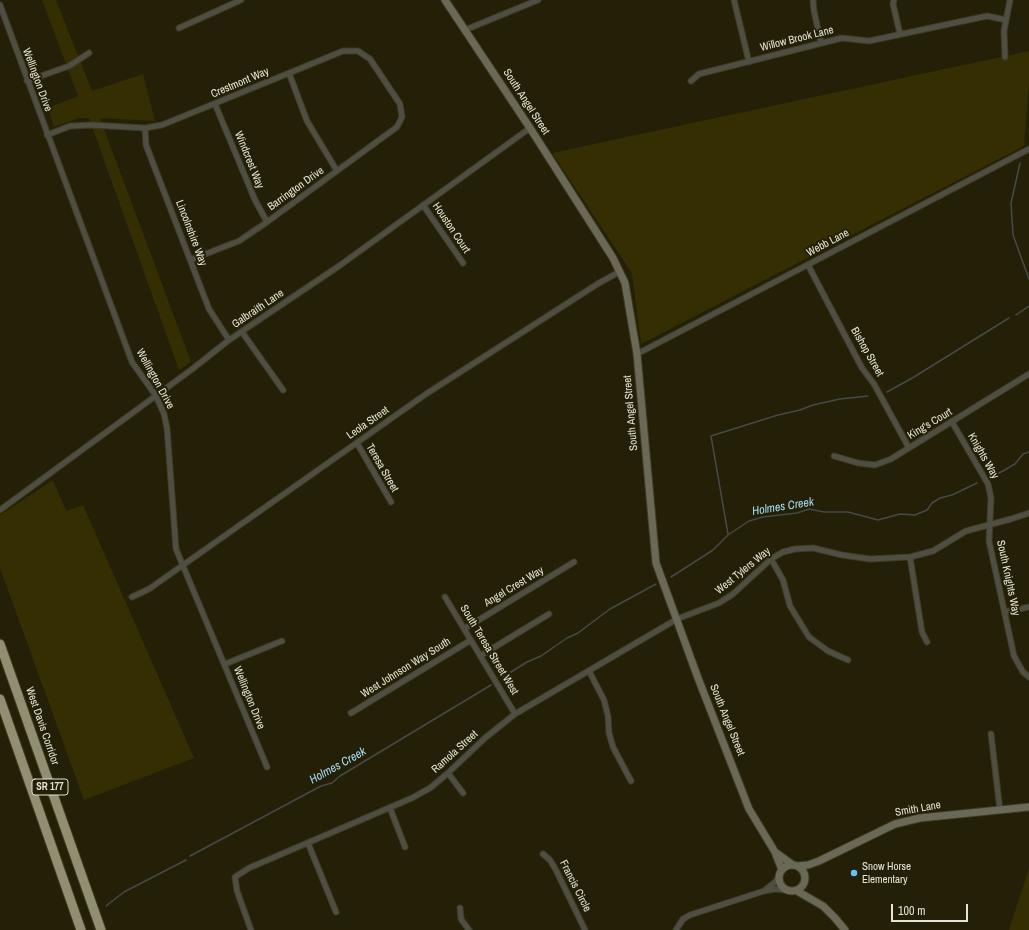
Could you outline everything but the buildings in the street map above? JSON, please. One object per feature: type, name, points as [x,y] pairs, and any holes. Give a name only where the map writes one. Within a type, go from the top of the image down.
[{"type":"highway","name":"West Davis Corridor","points":[[0,644],[101,930]]},
{"type":"highway","name":"SR 177","points":[[0,698],[81,930]]},
{"type":"street","points":[[180,28],[241,0]]},
{"type":"street","name":"South Angel Street","points":[[445,0],[530,128],[613,258],[625,283],[637,354],[656,563],[749,809],[775,852],[780,873]]},
{"type":"street","points":[[465,30],[538,0]]},
{"type":"street","points":[[734,0],[749,62]]},
{"type":"street","points":[[813,0],[821,43]]},
{"type":"street","points":[[894,0],[893,4],[900,34]]},
{"type":"street","points":[[1005,57],[1004,36],[1010,0]]},
{"type":"street","name":"Wellington Drive","points":[[0,5],[132,362],[156,396],[164,414],[167,428],[176,549],[267,766]]},
{"type":"street","name":"Willow Brook Lane","points":[[691,81],[699,74],[842,38],[869,40],[987,16],[1006,20]]},
{"type":"street","name":"Crestmont Way","points":[[47,135],[70,126],[84,125],[145,128],[162,125],[343,50],[358,51],[370,59],[400,104],[402,116]]},
{"type":"street","points":[[27,81],[69,66],[89,52]]},
{"type":"street","points":[[289,73],[307,120],[337,171]]},
{"type":"street","name":"Windcrest Way","points":[[215,104],[254,200],[267,222]]},
{"type":"street","name":"Barrington Drive","points":[[190,260],[239,241],[267,222],[397,127],[402,116]]},
{"type":"street","name":"Lincolnshire Way","points":[[145,128],[146,145],[209,309],[230,340]]},
{"type":"street","name":"Galbraith Lane","points":[[0,510],[230,340],[339,266],[530,128]]},
{"type":"street","name":"Webb Lane","points":[[637,354],[1029,149]]},
{"type":"street","name":"Houston Court","points":[[423,205],[463,263]]},
{"type":"street","name":"Bishop Street","points":[[808,265],[862,368],[874,384],[909,448]]},
{"type":"street","name":"Leola Street","points":[[132,597],[150,589],[426,394],[599,283],[619,272]]},
{"type":"street","points":[[242,332],[282,390]]},
{"type":"street","name":"King's Court","points":[[834,456],[858,463],[875,465],[891,459],[1029,374]]},
{"type":"street","name":"Knights Way","points":[[952,422],[988,484],[991,498],[989,525]]},
{"type":"street","name":"Teresa Street","points":[[356,443],[391,502]]},
{"type":"street","name":"West Tylers Way","points":[[677,619],[719,603],[733,594],[771,560],[783,552],[795,549],[813,548],[842,555],[870,559],[910,558],[933,551],[966,530],[1029,513]]},
{"type":"street","name":"South Knights Way","points":[[989,525],[989,541],[1006,612],[1014,656],[1023,672],[1029,677]]},
{"type":"street","points":[[910,558],[922,632],[927,642]]},
{"type":"street","points":[[771,560],[783,580],[790,606],[809,637],[828,651],[848,660]]},
{"type":"street","name":"Angel Crest Way","points":[[464,629],[574,562]]},
{"type":"street","name":"South Teresa Street West","points":[[445,597],[515,714]]},
{"type":"street","points":[[1006,612],[1029,607]]},
{"type":"street","points":[[480,656],[549,614]]},
{"type":"street","name":"Ramola Street","points":[[251,930],[237,891],[235,877],[249,868],[390,808],[430,788],[485,738],[515,714],[677,619]]},
{"type":"street","name":"West Johnson Way South","points":[[351,713],[470,640]]},
{"type":"street","points":[[225,664],[282,641]]},
{"type":"street","points":[[589,671],[604,700],[608,716],[609,733],[613,747],[631,781]]},
{"type":"street","points":[[991,734],[1000,810]]},
{"type":"street","points":[[448,773],[463,793]]},
{"type":"street","name":"Smith Lane","points":[[795,866],[808,865],[820,861],[895,824],[920,818],[1029,807]]},
{"type":"street","points":[[390,808],[405,847]]},
{"type":"street","points":[[308,843],[336,912]]},
{"type":"street","name":"South Angel Street","points":[[775,852],[795,866]]},
{"type":"street","name":"Francis Circle","points":[[543,854],[550,860],[556,870],[585,930]]},
{"type":"street","name":"Smith Lane","points":[[805,881],[812,869],[820,861]]},
{"type":"street","points":[[764,890],[774,883],[780,873],[789,865],[795,866],[804,872],[808,891],[816,901]]},
{"type":"street","points":[[780,873],[780,884],[786,890]]},
{"type":"street","points":[[676,930],[683,919],[690,915],[764,890],[776,889],[793,892],[800,889],[805,881]]},
{"type":"street","points":[[797,890],[816,901],[836,918],[845,930]]},
{"type":"street","points":[[460,908],[461,919],[469,930]]},
{"type":"shaded area","points":[[42,0],[56,0],[92,91],[143,74],[155,121],[100,118],[191,362],[179,370],[89,118],[79,118],[54,127],[48,108],[78,96]]},
{"type":"shaded area","points":[[1029,51],[1029,83],[1024,146],[641,344],[632,273],[552,153]]},
{"type":"shaded area","points":[[53,480],[66,511],[83,505],[194,758],[84,800],[0,568],[0,515]]},
{"type":"shaded area","points":[[1029,868],[1029,930],[1009,930]]},
{"type":"waterway","points":[[1020,163],[1011,203],[1013,235],[1029,279]]},
{"type":"waterway","points":[[1016,315],[1029,306]]},
{"type":"waterway","points":[[887,392],[1009,318]]},
{"type":"waterway","points":[[728,534],[711,436],[813,405],[840,399],[868,396]]},
{"type":"waterway","name":"Holmes Creek","points":[[994,476],[1015,464],[1023,454],[1029,452]]},
{"type":"waterway","name":"Holmes Creek","points":[[671,577],[713,550],[728,535],[749,521],[763,517],[797,513],[809,509],[824,512],[848,512],[878,520],[900,514],[915,515],[927,510],[932,503],[940,498],[952,495],[977,483]]},
{"type":"waterway","name":"Holmes Creek","points":[[503,677],[527,662],[541,656],[567,638],[578,633],[610,609],[656,584]]},
{"type":"waterway","name":"Holmes Creek","points":[[190,856],[321,786],[332,783],[340,776],[491,685]]},
{"type":"waterway","name":"Holmes Creek","points":[[106,906],[124,892],[186,860]]},
{"type":"place","name":"Snow Horse Elementary","points":[[854,873]]}]
